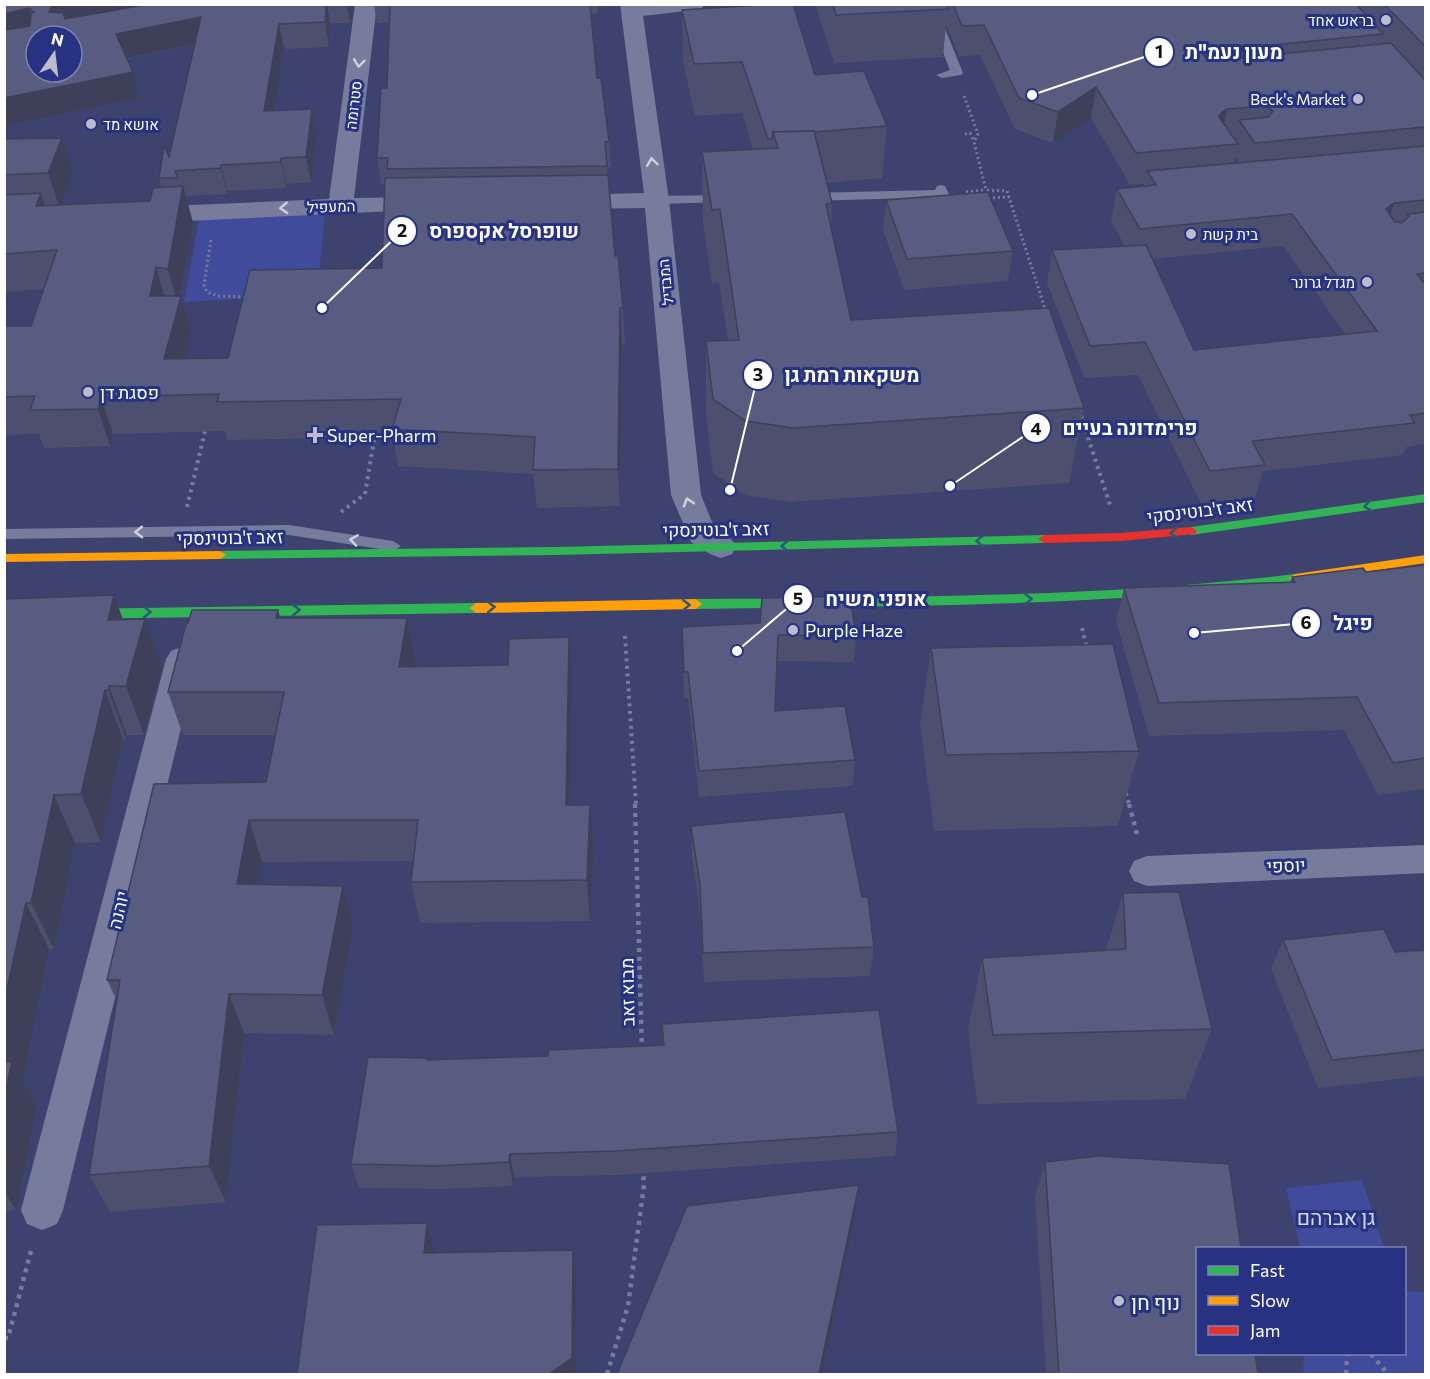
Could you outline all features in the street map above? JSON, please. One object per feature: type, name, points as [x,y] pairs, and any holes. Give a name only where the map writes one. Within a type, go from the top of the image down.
[{"type":"main road","name":"זאב ז'בוטינסקי","points":[[4,558],[433,553],[1121,537],[1180,533],[1425,498]]},
{"type":"main road","points":[[4,615],[1074,598],[1228,587],[1425,558]]},
{"type":"street","name":"סטרומה","points":[[341,206],[366,4]]},
{"type":"street","points":[[632,8],[694,4]]},
{"type":"street","name":"המבדיל","points":[[632,8],[657,200],[686,495],[702,535],[721,547]]},
{"type":"street","points":[[543,203],[657,200]]},
{"type":"street","name":"המעפיל","points":[[122,216],[341,206],[448,204]]},
{"type":"street","name":"יוהנה","points":[[42,1210],[195,611]]},
{"type":"street","name":"יוספי","points":[[1147,871],[1425,859]]},
{"type":"lane","points":[[929,4],[957,74],[942,75]]},
{"type":"lane","points":[[797,197],[943,194],[941,189]]},
{"type":"lane","points":[[657,200],[739,198]]},
{"type":"lane","points":[[4,534],[264,529],[313,533],[433,553]]},
{"type":"path","points":[[967,107],[978,134],[974,142]]},
{"type":"path","points":[[965,134],[970,134],[974,142],[987,190],[1007,190],[1047,316]]},
{"type":"path","points":[[981,205],[988,198],[1009,197]]},
{"type":"path","points":[[212,237],[204,285],[207,292],[218,296],[258,297]]},
{"type":"path","points":[[1081,415],[1121,537]]},
{"type":"path","points":[[181,531],[207,425]]},
{"type":"path","points":[[313,533],[365,494],[376,426]]},
{"type":"path","points":[[1074,598],[1089,655]]},
{"type":"path","name":"מבוא זאב","points":[[623,606],[638,845],[642,1056]]},
{"type":"path","points":[[1125,792],[1147,871]]},
{"type":"path","points":[[607,1374],[628,1306],[644,1185],[643,1162]]},
{"type":"path","points":[[4,1338],[8,1338],[42,1210]]},
{"type":"path","points":[[1346,1374],[1347,1355]]},
{"type":"path","points":[[1373,1355],[1388,1374]]},
{"type":"green space","points":[[325,213],[317,295],[184,302],[199,219]]},
{"type":"green space","name":"גן אברהם","points":[[1362,1180],[1384,1247],[1300,1247],[1286,1188]]},
{"type":"green space","points":[[1406,1291],[1425,1292],[1425,1374],[1303,1374],[1304,1355],[1406,1355]]},
{"type":"building","points":[[4,4],[54,4],[49,12],[63,13],[65,19],[150,4],[326,4],[325,22],[279,24],[264,111],[312,109],[306,157],[281,158],[281,162],[221,165],[221,168],[175,171],[178,178],[159,178],[164,146],[169,157],[201,17],[116,34],[133,72],[84,82],[84,24],[30,24],[31,13],[34,12],[29,8],[4,14]]},
{"type":"building","points":[[390,4],[590,4],[597,78],[601,78],[609,141],[605,142],[607,166],[387,169],[388,158],[377,158],[381,88],[387,88]]},
{"type":"building","points":[[793,4],[815,75],[864,71],[887,126],[814,132],[773,132],[772,139],[768,139],[742,62],[694,64],[682,10]]},
{"type":"building","points":[[833,4],[946,4],[948,9],[836,15]]},
{"type":"building","points":[[953,4],[1356,4],[1383,34],[1211,51],[1203,55],[1210,61],[1391,43],[1425,80],[1425,127],[1255,143],[1239,120],[1269,117],[1273,111],[1265,106],[1227,109],[1219,117],[1238,144],[1136,153],[1096,87],[1058,112],[1019,98],[984,25],[962,26]]},
{"type":"building","points":[[1384,4],[1425,4],[1425,46]]},
{"type":"building","points":[[24,27],[24,84],[73,84],[4,98],[4,30]]},
{"type":"building","points":[[814,131],[832,203],[826,204],[851,320],[1049,308],[1084,408],[793,428],[746,421],[713,399],[706,341],[739,340],[720,209],[712,210],[702,152],[778,148],[773,132]]},
{"type":"building","points":[[62,138],[48,173],[4,175],[4,139]]},
{"type":"building","points":[[1425,146],[1425,200],[1394,203],[1386,209],[1395,222],[1402,223],[1409,216],[1407,214],[1425,212],[1425,273],[1417,274],[1425,284],[1425,413],[1410,415],[1415,423],[1252,441],[1265,465],[1210,471],[1145,342],[1090,346],[1052,250],[1146,245],[1194,350],[1377,331],[1292,214],[1140,229],[1117,189],[1156,185],[1147,171]]},
{"type":"building","points":[[608,175],[615,256],[618,256],[623,308],[620,308],[618,469],[533,470],[535,437],[392,429],[401,399],[217,402],[219,394],[101,397],[98,409],[30,410],[35,396],[4,397],[4,326],[31,326],[57,250],[4,254],[4,195],[41,193],[36,206],[150,201],[153,188],[183,186],[168,269],[156,267],[150,296],[181,296],[164,359],[228,358],[250,270],[382,268],[385,178]]},
{"type":"building","points":[[988,192],[1013,251],[907,259],[886,200]]},
{"type":"building","points":[[1425,565],[1425,758],[1393,763],[1357,697],[1159,703],[1124,588],[1295,582],[1292,577],[1363,568],[1366,572]]},
{"type":"building","points":[[114,595],[108,620],[145,619],[126,686],[109,686],[108,690],[105,690],[81,794],[54,795],[31,903],[26,903],[4,1002],[4,599]]},
{"type":"building","points":[[850,596],[856,636],[778,635],[775,711],[845,706],[855,760],[699,771],[688,672],[684,672],[682,627],[760,623],[762,598]]},
{"type":"building","points":[[192,610],[278,610],[276,618],[407,618],[399,667],[508,665],[509,639],[569,637],[566,805],[590,805],[587,880],[411,882],[418,820],[249,820],[237,884],[343,886],[322,995],[229,994],[209,1166],[89,1175],[120,980],[107,980],[154,784],[266,782],[284,692],[168,692],[186,624]]},
{"type":"building","points":[[1113,644],[1139,751],[946,755],[931,648]]},
{"type":"building","points":[[845,812],[862,897],[868,897],[874,947],[703,953],[700,885],[691,826]]},
{"type":"building","points":[[1179,892],[1212,1029],[993,1035],[982,958],[1126,949],[1123,893]]},
{"type":"building","points":[[1384,929],[1395,952],[1425,950],[1425,1050],[1332,1060],[1283,940]]},
{"type":"building","points":[[879,1010],[898,1132],[616,1151],[510,1154],[509,1162],[437,1166],[351,1164],[368,1057],[427,1058],[427,1060],[548,1056],[549,1050],[664,1045],[662,1024]]},
{"type":"building","points":[[4,1062],[12,1062],[4,1096]]},
{"type":"building","name":"נוף חן","points":[[1098,1156],[1229,1164],[1241,1247],[1196,1247],[1196,1355],[1255,1355],[1258,1374],[1059,1374],[1045,1162]]},
{"type":"building","points":[[859,1185],[819,1374],[617,1374],[687,1206]]},
{"type":"building","points":[[427,1223],[424,1253],[573,1250],[572,1358],[549,1374],[297,1374],[317,1225]]},
{"type":"traffic: fast","points":[[1191,531],[1426,498]]},
{"type":"traffic: fast","points":[[220,555],[557,551],[1044,539]]},
{"type":"traffic: fast","points":[[696,604],[1071,598],[1221,587],[1295,578]]},
{"type":"traffic: fast","points":[[4,615],[476,608]]},
{"type":"traffic: slow","points":[[4,558],[220,555]]},
{"type":"traffic: slow","points":[[1295,578],[1426,559]]},
{"type":"traffic: slow","points":[[476,608],[696,604]]},
{"type":"traffic: jam","points":[[1044,539],[1121,537],[1191,531]]},
{"type":"place","name":"בראש אחד","points":[[1386,20]]},
{"type":"place","name":"מעון נעמ\"ת","points":[[1032,95]]},
{"type":"place","name":"Beck's Market","points":[[1358,99]]},
{"type":"place","name":"אושא מד","points":[[91,124]]},
{"type":"place","name":"בית קשת","points":[[1191,234]]},
{"type":"place","name":"מגדל גרונר","points":[[1367,282]]},
{"type":"place","name":"שופרסל אקספרס","points":[[322,308]]},
{"type":"place","name":"פסגת דן","points":[[88,392]]},
{"type":"place","name":"Super-Pharm","points":[[315,435]]},
{"type":"place","name":"פרימדונה בעיים","points":[[950,486]]},
{"type":"place","name":"משקאות רמת גן","points":[[730,490]]},
{"type":"place","name":"Purple Haze","points":[[793,630]]},
{"type":"place","name":"פיגל","points":[[1194,633]]},
{"type":"place","name":"אופני משיח","points":[[737,651]]},
{"type":"place","name":"נוף חן","points":[[1119,1301]]}]
